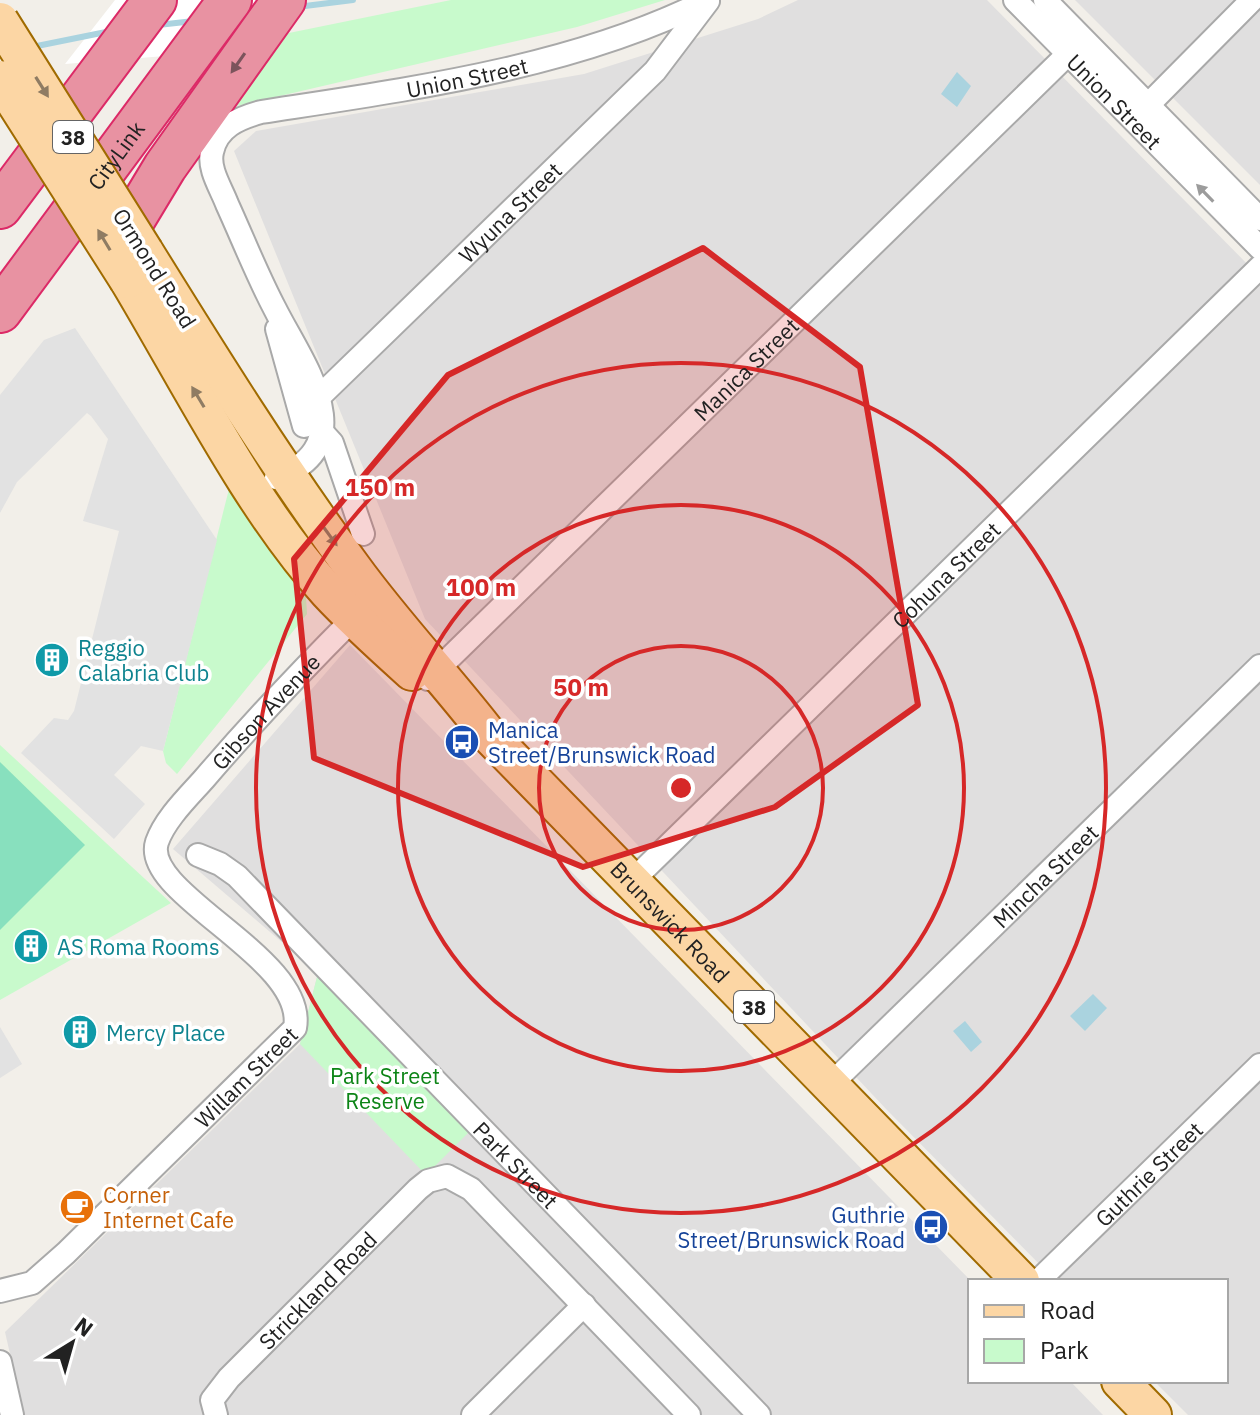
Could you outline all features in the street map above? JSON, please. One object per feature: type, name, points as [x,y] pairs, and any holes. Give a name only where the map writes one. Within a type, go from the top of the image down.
[{"type":"highway","points":[[0,207],[155,0]]},
{"type":"highway","name":"CityLink","points":[[0,311],[230,0]]},
{"type":"highway","points":[[118,230],[147,180],[165,167],[284,0]]},
{"type":"main road","name":"Ormond Road","points":[[0,21],[118,230],[270,483]]},
{"type":"main road","name":"Ormond Road","points":[[0,79],[118,230]]},
{"type":"main road","name":"Brunswick Road","points":[[270,483],[365,608],[1019,1279]]},
{"type":"main road","points":[[1122,1383],[1153,1415]]},
{"type":"street","name":"Union Street","points":[[268,296],[212,167],[212,150],[222,132],[238,119],[588,49],[639,33],[709,0]]},
{"type":"street","name":"Wyuna Street","points":[[303,418],[319,397],[655,71],[709,0]]},
{"type":"street","name":"Union Street","points":[[1015,0],[1068,54],[1189,162],[1260,219]]},
{"type":"street","name":"Union Street","points":[[1045,0],[1148,105],[1189,162],[1260,248]]},
{"type":"street","points":[[1148,105],[1252,0]]},
{"type":"street","name":"Manica Street","points":[[432,676],[1068,54]]},
{"type":"street","name":"Cohuna Street","points":[[631,882],[1260,267]]},
{"type":"street","points":[[268,296],[319,397],[322,432],[314,450],[270,483]]},
{"type":"street","points":[[268,296],[303,418],[302,440],[270,483]]},
{"type":"street","points":[[322,432],[331,439],[363,534]]},
{"type":"street","name":"Gibson Avenue","points":[[164,829],[249,724],[365,608]]},
{"type":"street","name":"Mincha Street","points":[[830,1085],[1260,666]]},
{"type":"street","name":"Willam Street","points":[[0,1291],[32,1283],[66,1253],[295,1028],[297,1016],[291,994],[157,865],[157,842],[164,829]]},
{"type":"street","name":"Park Street","points":[[198,855],[220,864],[237,876],[759,1415]]},
{"type":"street","name":"Guthrie Street","points":[[1040,1279],[1260,1065]]},
{"type":"street","name":"Strickland Road","points":[[216,1415],[212,1400],[229,1378],[418,1189],[439,1178],[447,1176],[471,1189],[584,1305]]},
{"type":"street","points":[[473,1415],[584,1305],[689,1415]]},
{"type":"street","points":[[0,1362],[12,1415]]},
{"type":"highlighted area","points":[[703,248],[860,367],[918,705],[775,807],[583,867],[314,758],[294,559],[448,375]]},
{"type":"shaded area","points":[[798,0],[987,0],[1260,277],[1260,1415],[1188,1415],[1156,1383],[1228,1383],[1228,1279],[1054,1279],[887,1110],[425,619],[234,151],[256,131],[584,74],[758,19]]},
{"type":"shaded area","points":[[1075,0],[1260,0],[1260,185]]},
{"type":"shaded area","points":[[75,328],[217,540],[163,751],[141,746],[114,775],[145,804],[114,839],[21,753],[54,718],[68,720],[74,711],[119,531],[83,521],[108,439],[91,416],[87,413],[17,482],[0,513],[0,395],[44,340]]},
{"type":"shaded area","points":[[350,645],[969,1279],[968,1383],[1072,1383],[1103,1415],[24,1415],[5,1332],[300,1044],[318,973],[173,849]]},
{"type":"shaded area","points":[[0,1027],[22,1064],[0,1078]]},
{"type":"green space","points":[[451,0],[665,0],[577,27],[228,108],[279,35]]},
{"type":"green space","points":[[230,485],[306,597],[307,614],[177,774],[166,763],[163,751]]},
{"type":"green space","points":[[0,745],[171,903],[0,1000]]},
{"type":"green space","points":[[0,762],[85,845],[0,930]]},
{"type":"green space","name":"Park Street Reserve","points":[[318,973],[470,1131],[426,1175],[300,1044]]},
{"type":"water","points":[[957,72],[971,86],[957,107],[941,94]]},
{"type":"water","points":[[1093,994],[1107,1008],[1085,1031],[1070,1016]]},
{"type":"water","points":[[965,1021],[982,1042],[971,1052],[953,1031]]},
{"type":"pier","points":[[115,0],[300,0],[264,48],[65,64]]},
{"type":"waterway","points":[[297,7],[353,0]]},
{"type":"waterway","points":[[158,25],[194,21]]},
{"type":"waterway","points":[[32,47],[111,31]]},
{"type":"place","name":"Reggio Calabria Club","points":[[52,660]]},
{"type":"place","name":"Manica Street/Brunswick Road","points":[[462,742]]},
{"type":"place","name":"AS Roma Rooms","points":[[31,946]]},
{"type":"place","name":"Mercy Place","points":[[80,1032]]},
{"type":"place","name":"Corner Internet Cafe","points":[[77,1207]]},
{"type":"place","name":"Guthrie Street/Brunswick Road","points":[[931,1227]]}]
